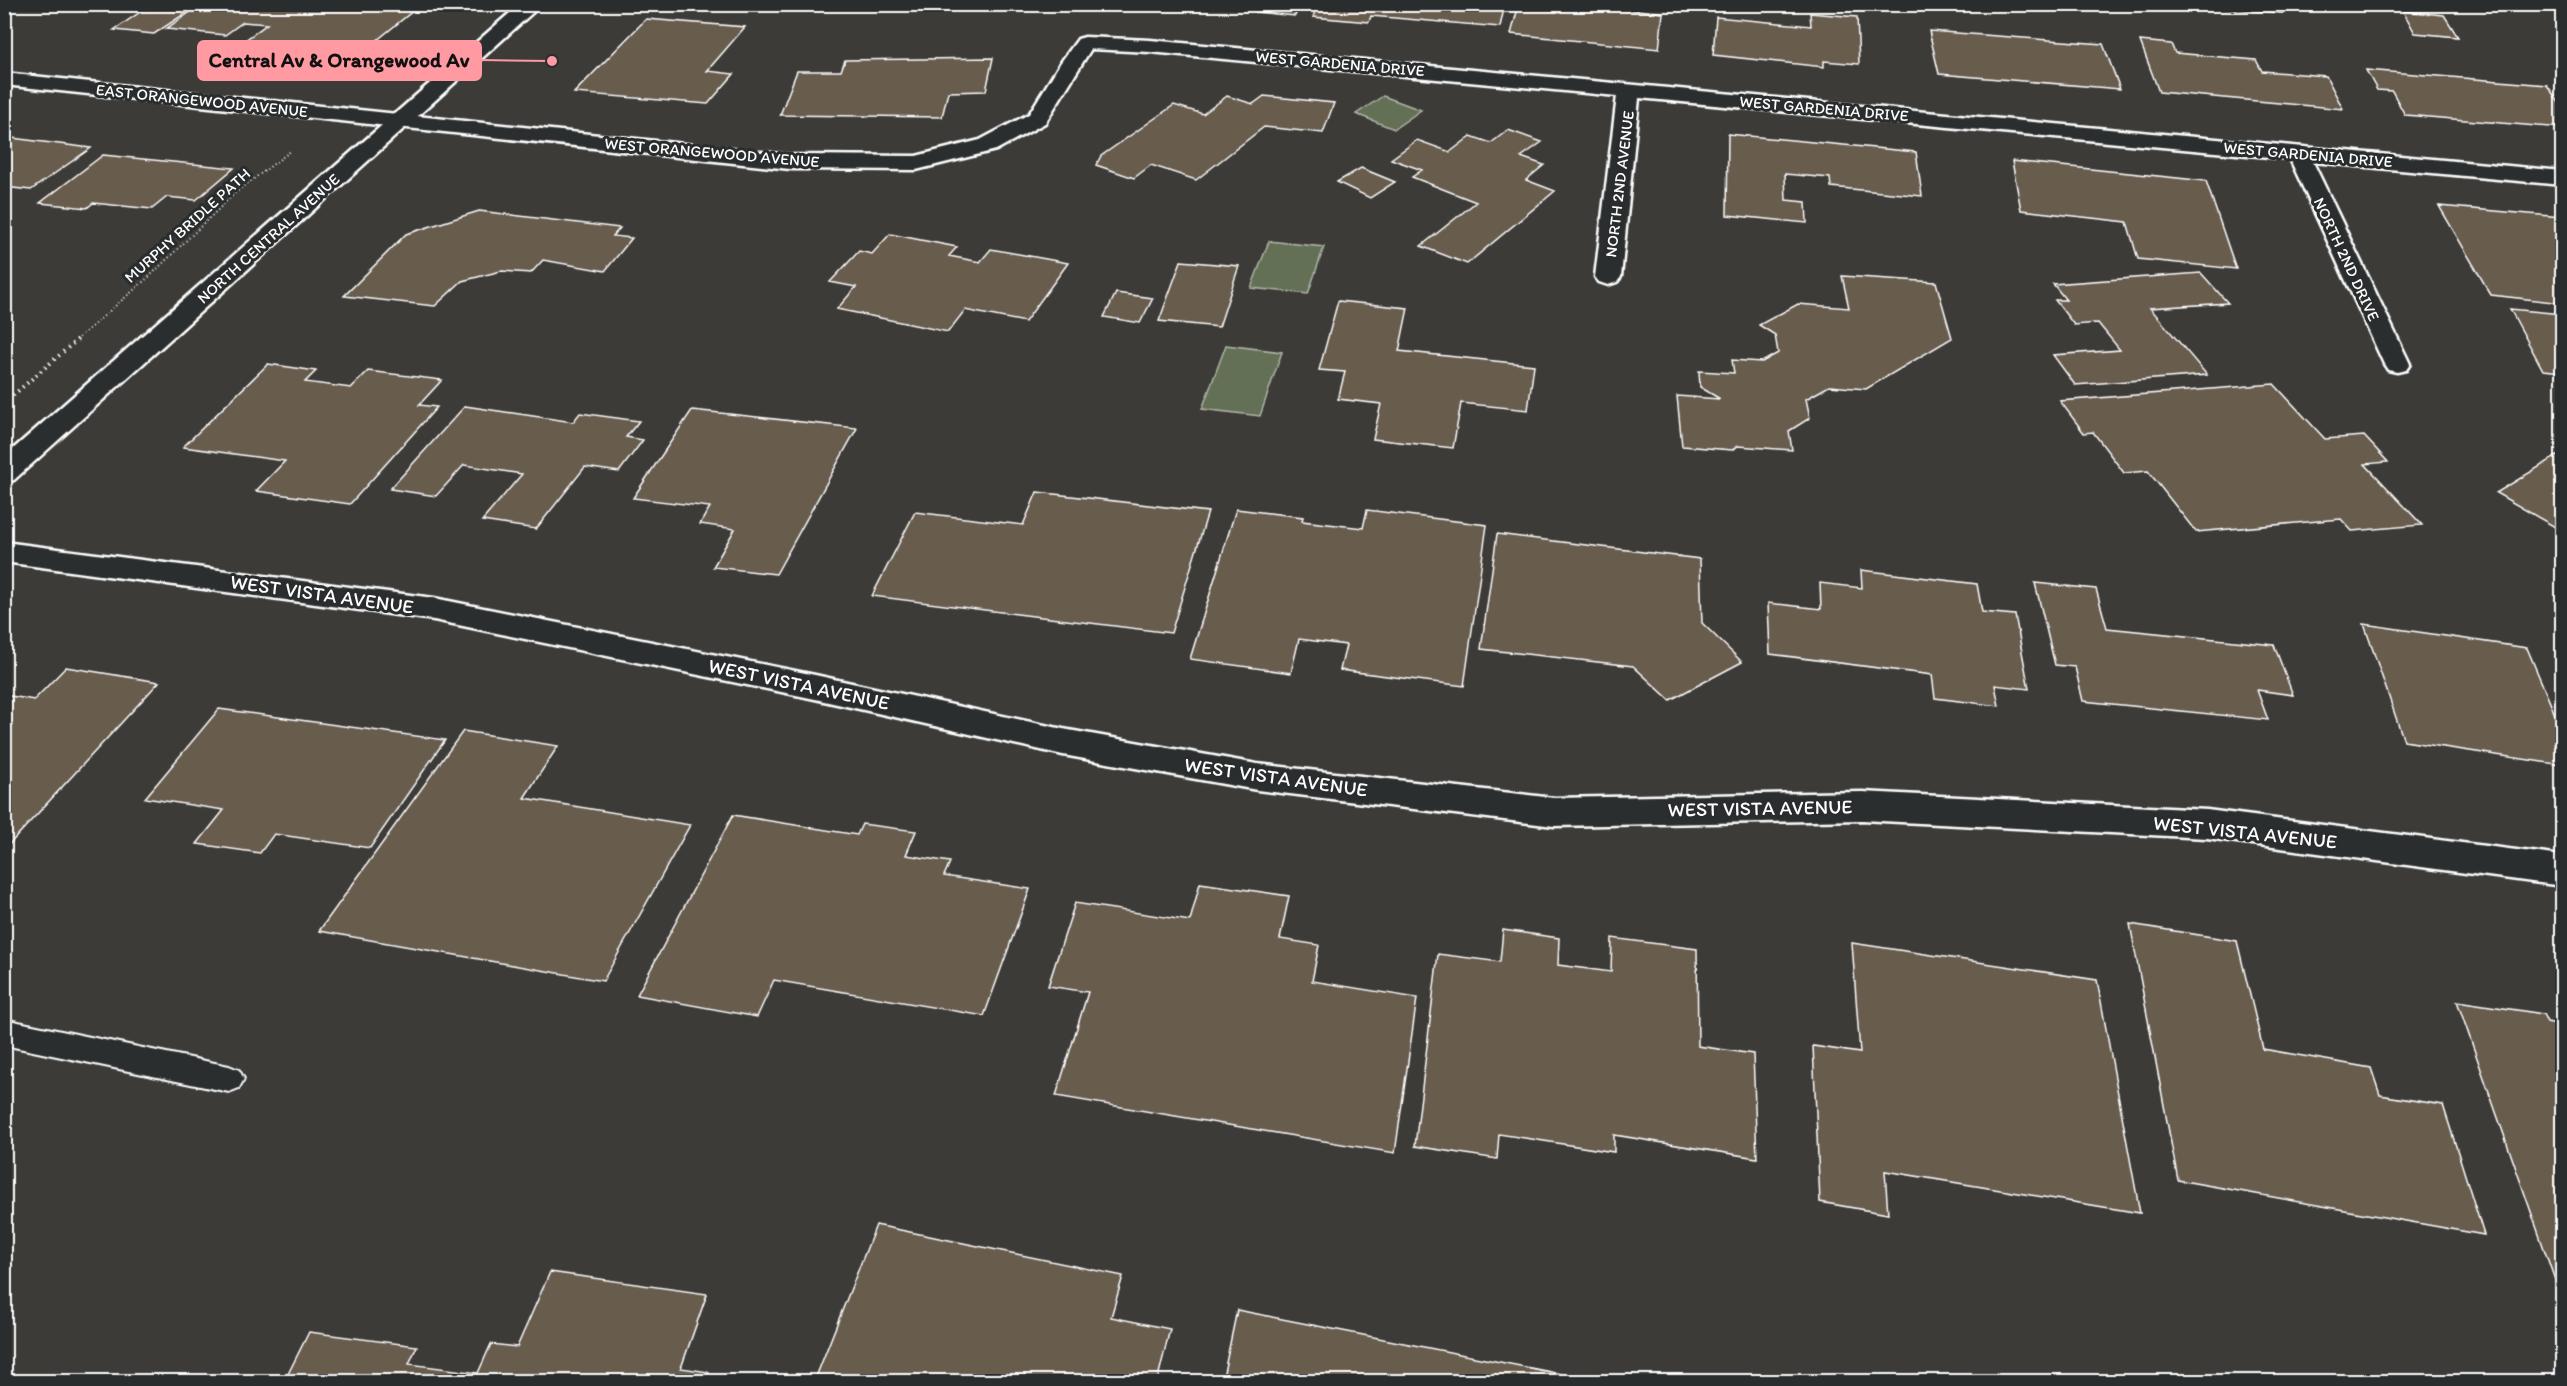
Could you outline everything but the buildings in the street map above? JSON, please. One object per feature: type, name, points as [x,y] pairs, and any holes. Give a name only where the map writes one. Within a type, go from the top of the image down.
[{"type":"street","name":"NORTH CENTRAL AVENUE","points":[[4,472],[532,4]]},
{"type":"street","name":"WEST ORANGEWOOD AVENUE","points":[[399,121],[790,162],[916,163],[988,145],[1037,118],[1068,66],[1085,43]]},
{"type":"street","name":"WEST GARDENIA DRIVE","points":[[1085,43],[1150,46],[2562,178]]},
{"type":"street","name":"EAST ORANGEWOOD AVENUE","points":[[4,79],[399,121]]},
{"type":"street","name":"NORTH 2ND AVENUE","points":[[1608,277],[1629,90]]},
{"type":"street","name":"NORTH 2ND DRIVE","points":[[2298,153],[2397,364]]},
{"type":"street","name":"WEST VISTA AVENUE","points":[[4,552],[434,609],[814,687],[1064,742],[1257,777],[1554,812],[1862,806],[2207,824],[2562,871]]},
{"type":"lane","points":[[4,1032],[229,1079]]},
{"type":"path","name":"MURPHY BRIDLE PATH","points":[[4,403],[150,276],[235,193],[339,114]]},
{"type":"green space","points":[[1383,96],[1421,110],[1394,129],[1356,114]]},
{"type":"green space","points":[[1269,241],[1324,247],[1308,294],[1251,288]]},
{"type":"green space","points":[[1226,345],[1282,352],[1260,416],[1202,409]]},
{"type":"place","name":"Central Av & Orangewood Av","points":[[552,61]]}]
